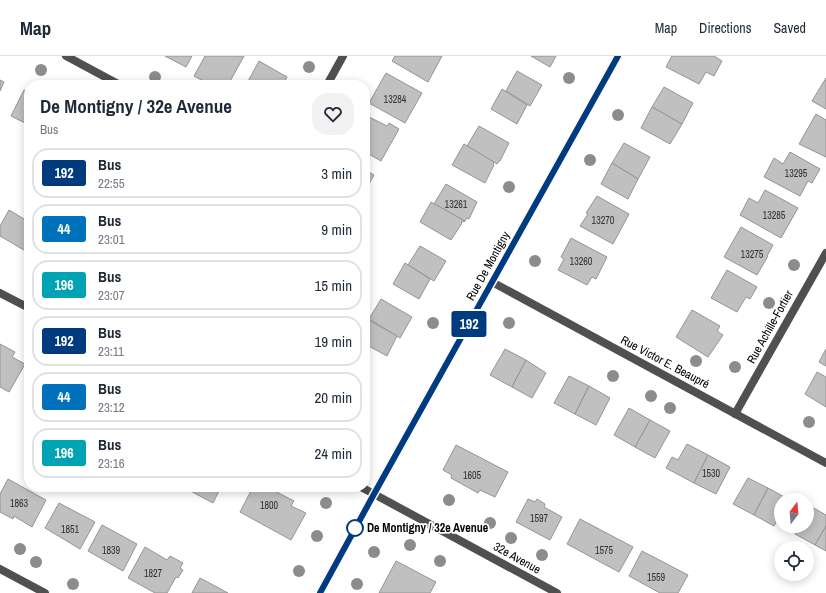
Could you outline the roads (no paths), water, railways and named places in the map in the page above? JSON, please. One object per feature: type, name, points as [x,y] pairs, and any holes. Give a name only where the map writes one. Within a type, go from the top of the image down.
[{"type":"street","points":[[66,56],[111,80]]},
{"type":"street","points":[[330,80],[342,56]]},
{"type":"street","name":"Rue De Montigny","points":[[320,593],[618,56]]},
{"type":"street","name":"Rue Achille-Fortier","points":[[735,414],[826,253]]},
{"type":"street","name":"Rue Victor E. Beaupré","points":[[492,282],[826,463]]},
{"type":"street","points":[[0,293],[24,305]]},
{"type":"street","name":"32e Avenue","points":[[370,492],[557,593]]},
{"type":"street","points":[[0,569],[45,593]]},
{"type":"place","name":"De Montigny / 32e Avenue","points":[[355,528]]}]
